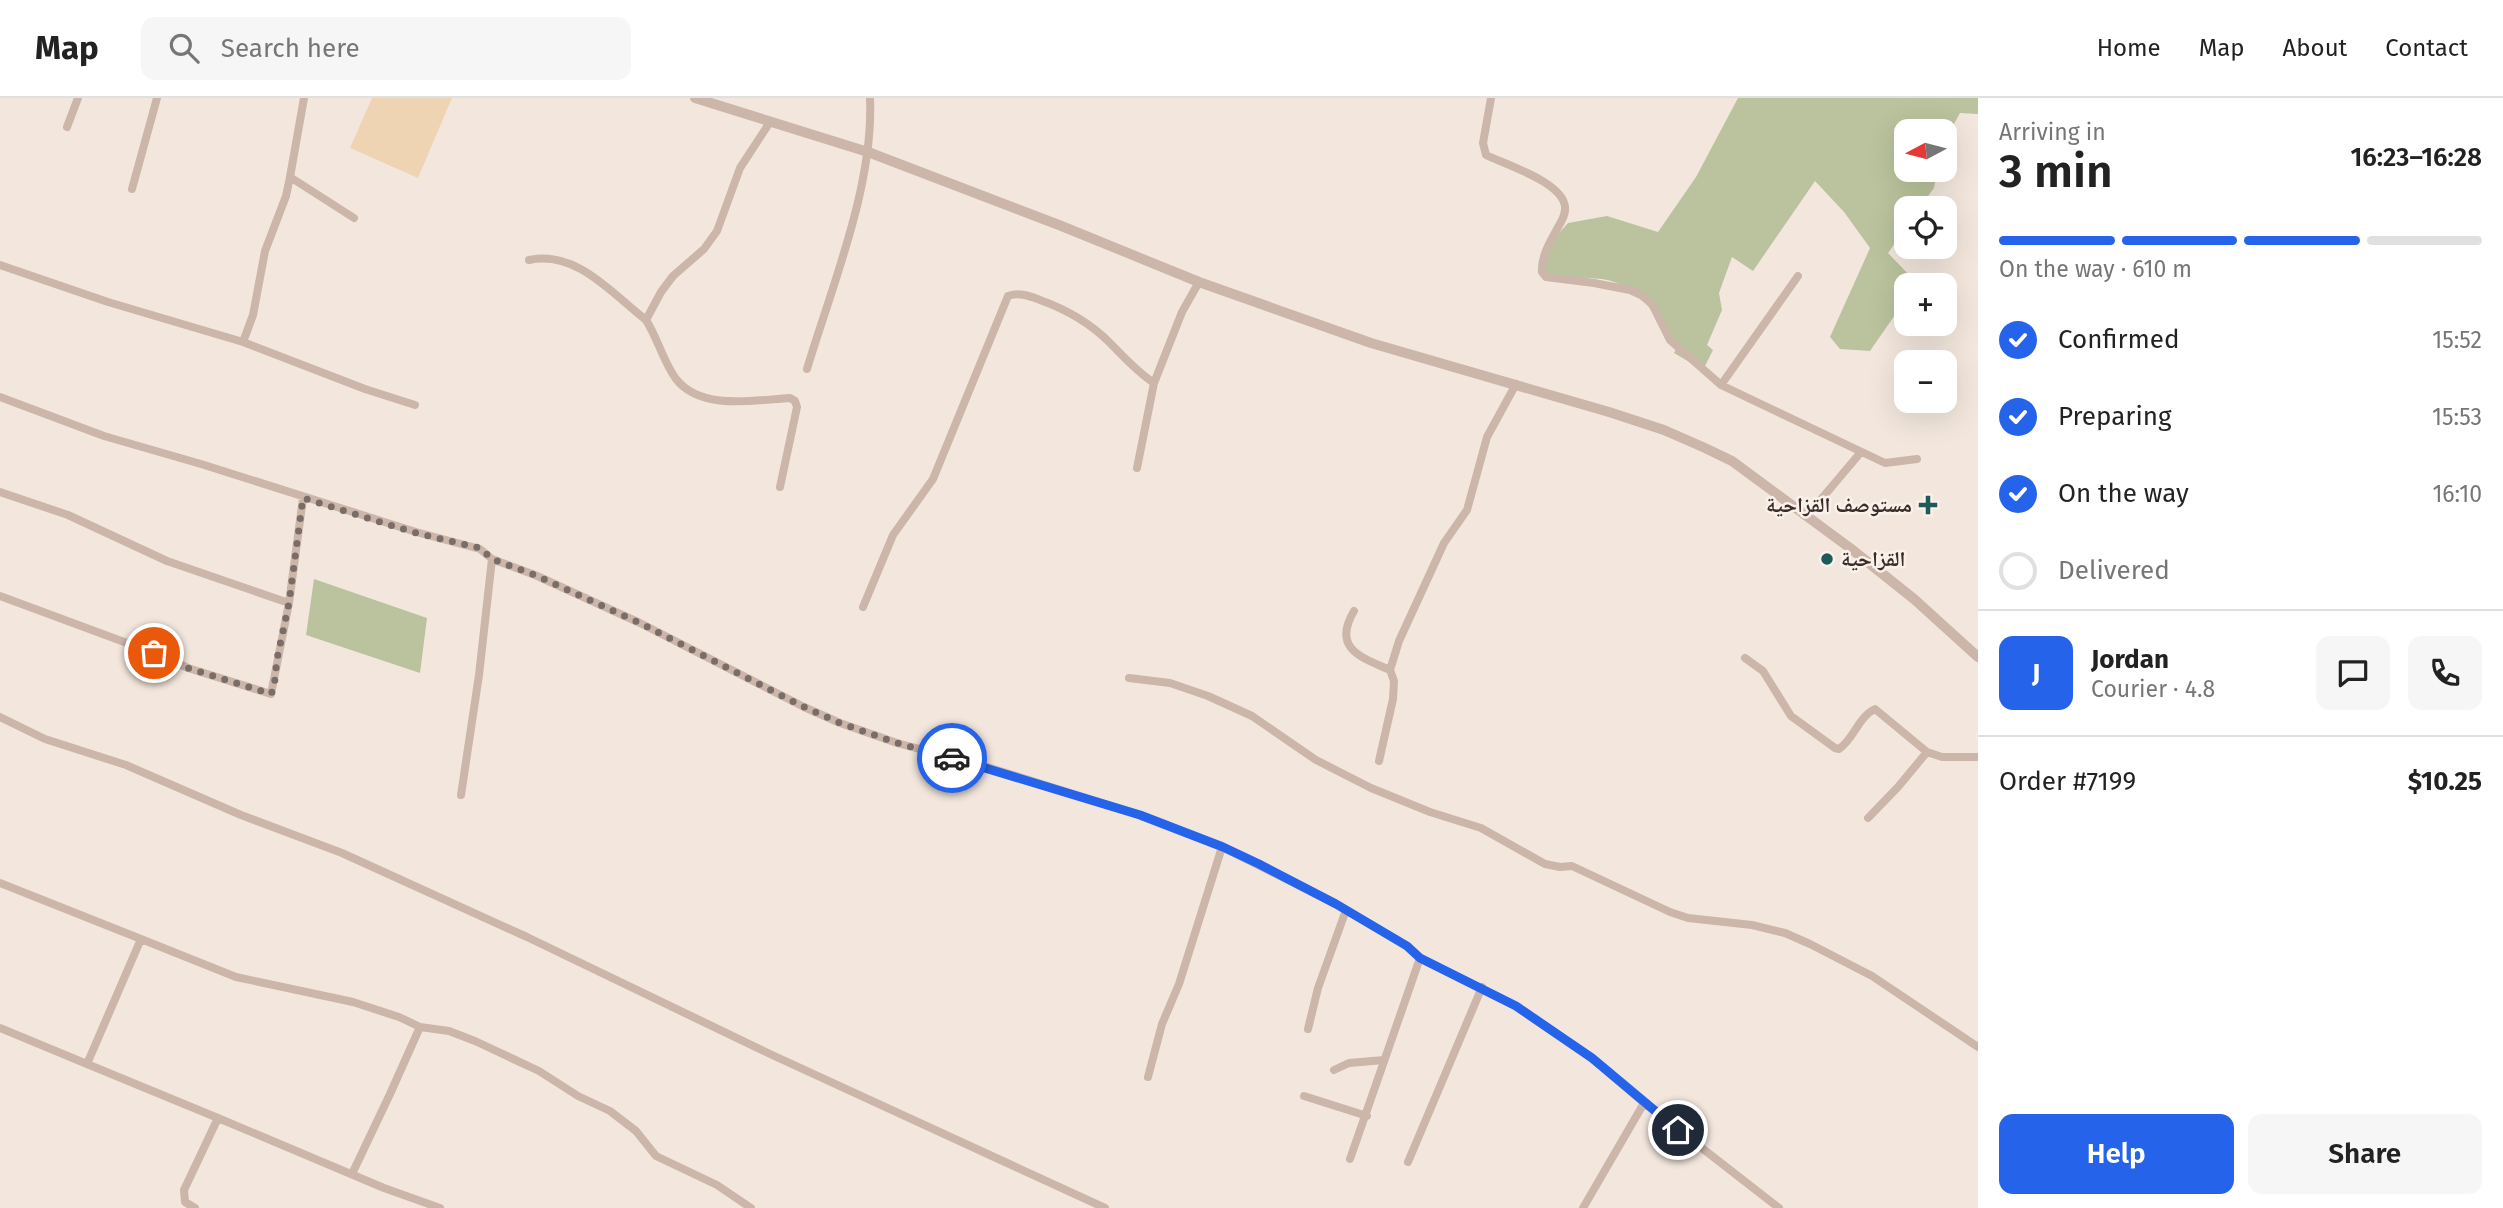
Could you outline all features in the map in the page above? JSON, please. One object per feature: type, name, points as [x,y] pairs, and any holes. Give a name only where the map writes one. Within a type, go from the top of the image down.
[{"type":"street","points":[[67,127],[78,98]]},
{"type":"street","points":[[132,189],[157,98]]},
{"type":"street","points":[[243,342],[253,315],[265,251],[286,197],[304,98]]},
{"type":"street","points":[[695,98],[868,152],[1199,282],[1371,343],[1664,430],[1732,461],[1914,599],[1978,657]]},
{"type":"street","points":[[807,369],[846,244],[868,152],[870,98]]},
{"type":"street","points":[[1491,98],[1483,143],[1486,155],[1549,185],[1562,197],[1565,204],[1565,215],[1543,258],[1542,272],[1546,278],[1594,283],[1630,290],[1641,295],[1652,304],[1670,340],[1721,385],[1885,463],[1917,459]]},
{"type":"street","points":[[646,320],[673,276],[704,248],[717,231],[740,168],[770,122]]},
{"type":"street","points":[[290,177],[354,218]]},
{"type":"street","points":[[529,261],[555,259],[576,266],[646,320],[676,378],[686,389],[699,396],[723,401],[790,398],[795,401],[797,407],[780,486]]},
{"type":"street","points":[[0,265],[108,302],[243,342],[365,389],[415,405]]},
{"type":"street","points":[[1721,385],[1798,276]]},
{"type":"street","points":[[1137,468],[1154,383],[1182,313],[1199,282]]},
{"type":"street","points":[[863,607],[893,535],[933,480],[1008,296],[1015,294],[1032,297],[1078,318],[1154,383]]},
{"type":"street","points":[[1379,761],[1393,699],[1394,681],[1390,670],[1399,641],[1444,543],[1467,510],[1487,437],[1516,384]]},
{"type":"street","points":[[0,397],[104,436],[416,533],[480,548],[492,559],[535,575],[640,623],[840,723],[897,743],[984,766],[1140,815],[1223,847],[1346,910],[1407,946],[1420,958],[1516,1006],[1592,1058],[1644,1103],[1779,1208]]},
{"type":"street","points":[[1807,516],[1861,452]]},
{"type":"street","points":[[0,492],[68,515],[167,561],[289,603]]},
{"type":"street","points":[[0,596],[188,668],[271,694],[289,603],[303,498]]},
{"type":"street","points":[[461,795],[479,675],[492,559]]},
{"type":"street","points":[[1354,611],[1346,624],[1345,634],[1351,650],[1390,670]]},
{"type":"street","points":[[1745,658],[1763,671],[1791,716],[1835,748],[1839,749],[1845,744],[1868,712],[1875,709],[1927,752],[1942,757],[1978,757]]},
{"type":"street","points":[[1129,678],[1170,682],[1216,699],[1252,716],[1316,760],[1371,788],[1430,812],[1481,828],[1545,864],[1572,866],[1679,915],[1752,925],[1798,939],[1846,961],[1882,982],[1978,1047]]},
{"type":"street","points":[[0,717],[45,739],[126,765],[242,815],[342,853],[527,937],[687,1016],[1105,1208]]},
{"type":"street","points":[[1868,818],[1898,788],[1927,752]]},
{"type":"street","points":[[1148,1077],[1162,1024],[1179,984],[1223,847]]},
{"type":"street","points":[[0,883],[236,977],[353,1002],[399,1017],[419,1027],[449,1031],[540,1071],[578,1096],[623,1119],[656,1156],[717,1185],[751,1208]]},
{"type":"street","points":[[1308,1029],[1318,988],[1346,910]]},
{"type":"street","points":[[88,1064],[141,939]]},
{"type":"street","points":[[1350,1159],[1420,958]]},
{"type":"street","points":[[1408,1162],[1482,987]]},
{"type":"street","points":[[352,1174],[419,1027]]},
{"type":"street","points":[[0,1028],[384,1188],[440,1208]]},
{"type":"street","points":[[1334,1070],[1349,1063],[1384,1060]]},
{"type":"street","points":[[1304,1097],[1367,1116]]},
{"type":"street","points":[[1583,1208],[1644,1103]]},
{"type":"street","points":[[195,1208],[185,1202],[184,1190],[218,1118]]},
{"type":"green space","points":[[1738,98],[1978,98],[1978,114],[1960,113],[1957,119],[1894,119],[1894,182],[1935,182],[1928,196],[1894,196],[1894,245],[1888,253],[1907,273],[1894,273],[1894,316],[1870,351],[1840,349],[1830,337],[1870,248],[1844,212],[1815,181],[1753,271],[1732,257],[1719,293],[1722,310],[1707,345],[1713,350],[1703,370],[1674,353],[1677,347],[1663,325],[1647,304],[1627,288],[1602,279],[1546,277],[1543,258],[1550,243],[1568,223],[1607,216],[1658,232],[1696,177]]},
{"type":"green space","points":[[314,579],[427,618],[420,673],[306,635]]},
{"type":"sand","points":[[372,98],[452,98],[418,178],[350,148]]},
{"type":"way so far","points":[[154,653],[188,668],[271,694],[289,603],[303,498],[416,533],[480,548],[492,559],[535,575],[640,623],[804,707],[897,743],[952,758]]},
{"type":"place","name":"مستوصف القزاحية","points":[[1928,505]]},
{"type":"place","name":"القزاحية","points":[[1827,559]]},
{"type":"route","points":[[952,758],[1140,815],[1259,864],[1336,904],[1407,946],[1420,958],[1516,1006],[1592,1058],[1678,1130]]}]
